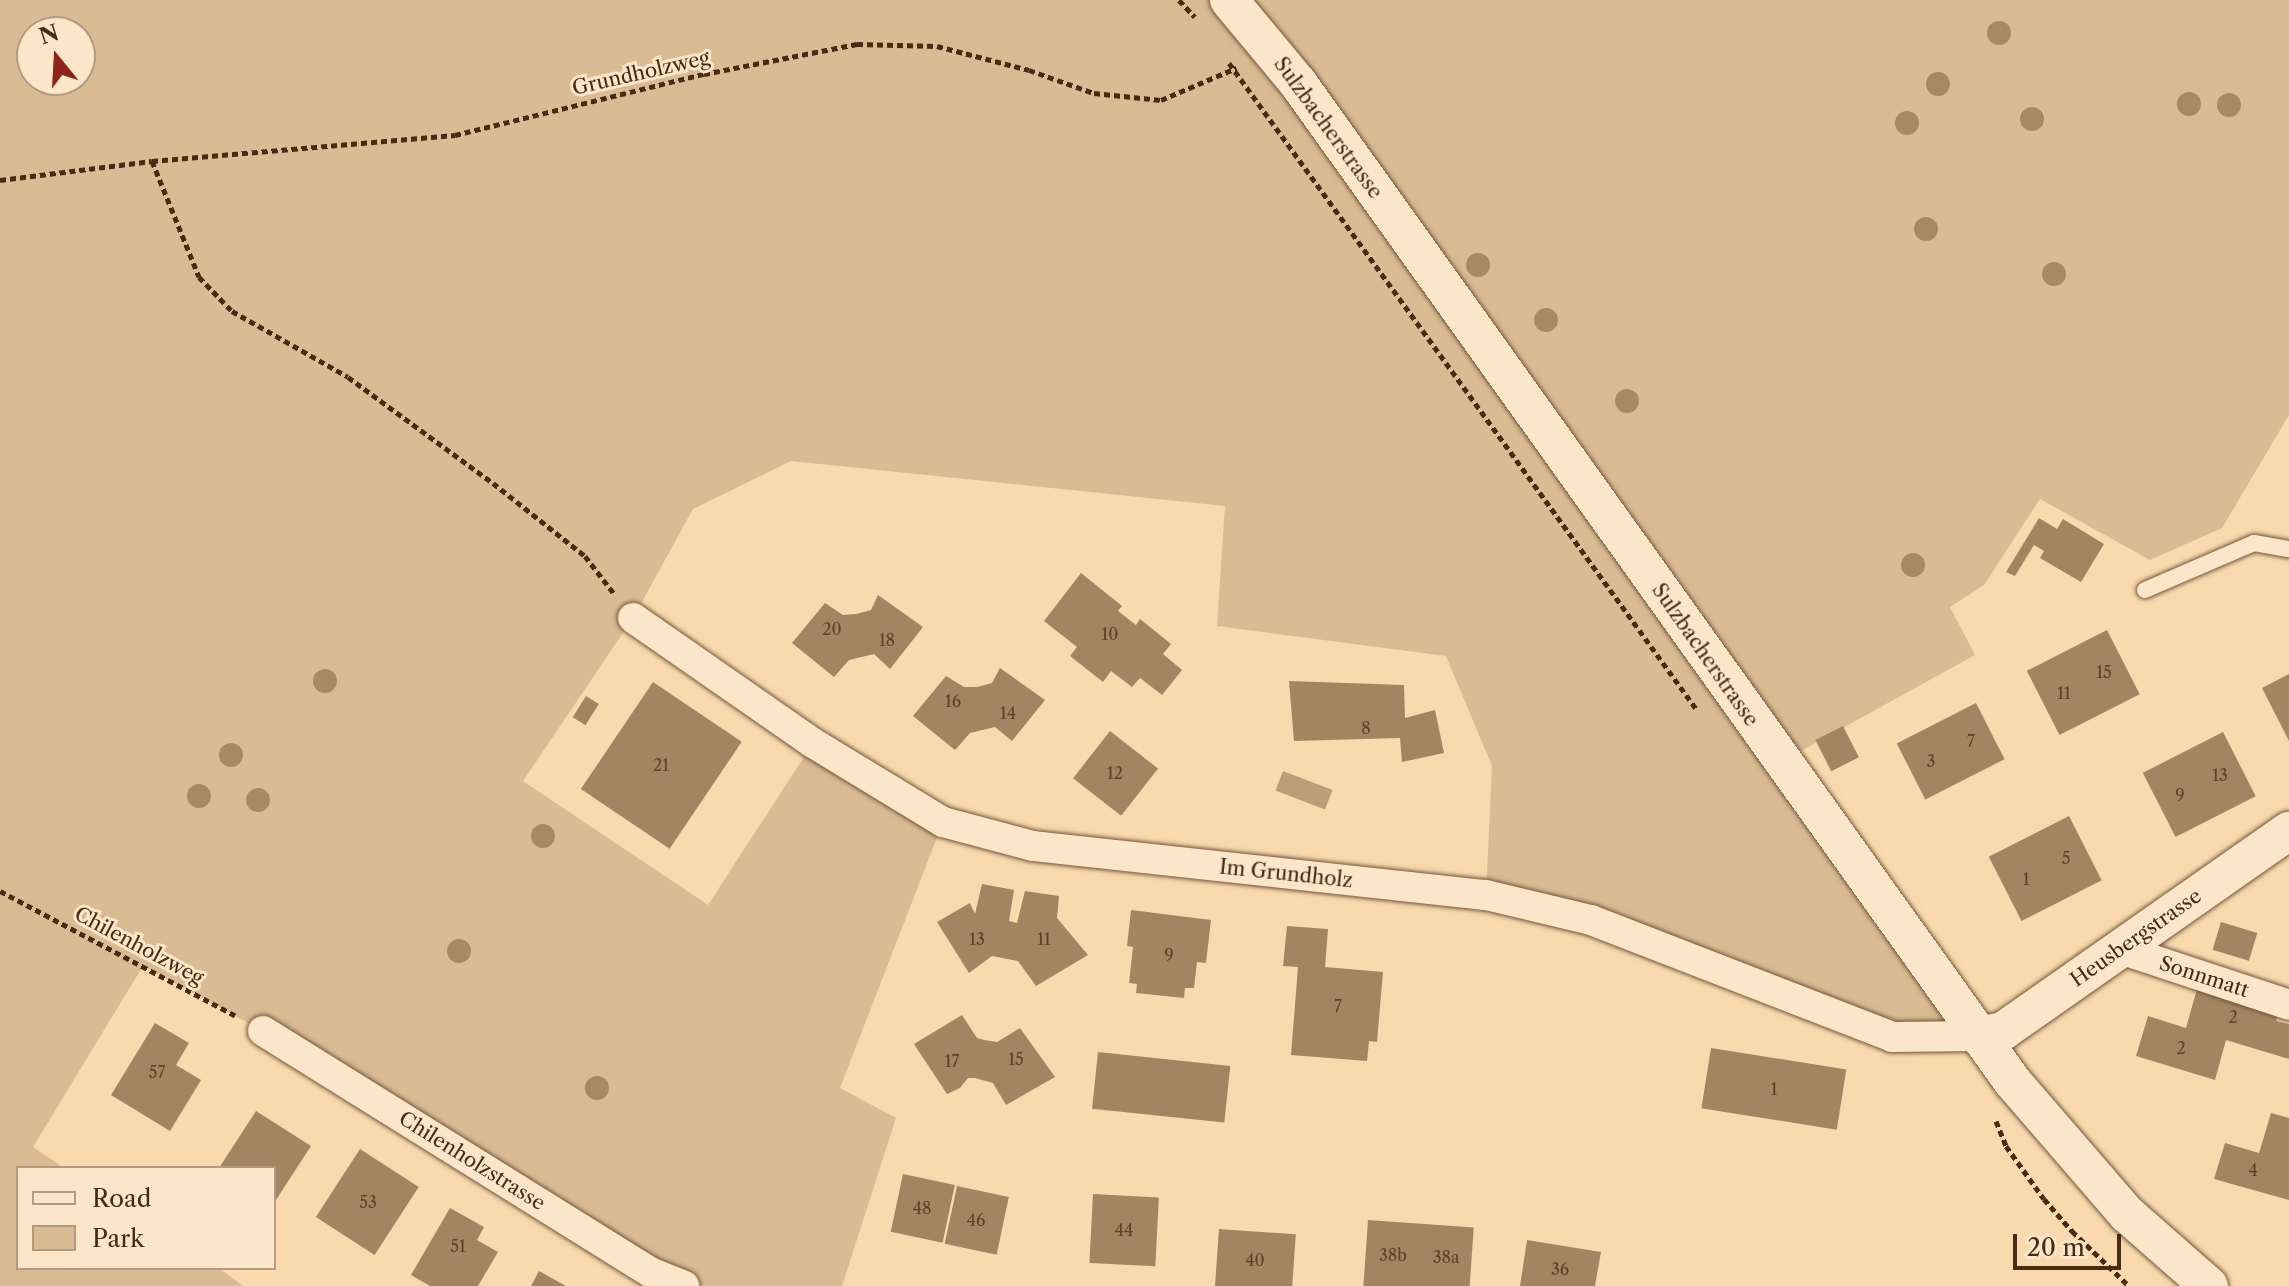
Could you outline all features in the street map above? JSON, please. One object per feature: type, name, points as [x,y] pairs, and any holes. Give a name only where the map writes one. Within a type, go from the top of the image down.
[{"type":"street","name":"Sulzbacherstrasse","points":[[1229,0],[1277,59],[2012,1081],[2127,1214],[2209,1286]]},
{"type":"street","name":"Im Grundholz","points":[[633,618],[813,743],[943,822],[1033,846],[1486,895],[1591,920],[1892,1037],[1979,1036]]},
{"type":"street","name":"Heusbergstrasse","points":[[1979,1036],[2003,1031],[2289,831]]},
{"type":"street","name":"Sonnmatt","points":[[2120,949],[2289,1005]]},
{"type":"street","name":"Chilenholzstrasse","points":[[263,1031],[650,1272],[684,1286]]},
{"type":"lane","points":[[2145,590],[2254,543],[2289,549]]},
{"type":"path","name":"Grundholzweg","points":[[0,180],[152,161],[455,135],[704,74],[857,44],[937,46],[1094,93],[1161,100],[1233,69],[1277,59]]},
{"type":"path","points":[[152,161],[199,277],[232,311],[348,377],[493,483],[585,556],[633,618]]},
{"type":"path","name":"Chilenholzweg","points":[[0,891],[263,1031]]},
{"type":"path","points":[[1992,1110],[2006,1146],[2044,1199],[2129,1286]]},
{"type":"green space","points":[[0,0],[2289,0],[2289,415],[2222,528],[2150,560],[2040,499],[1984,585],[1950,607],[1975,655],[1781,762],[1979,1036],[1946,1038],[1486,895],[1492,766],[1446,656],[1217,626],[1225,506],[791,461],[693,509],[633,618],[523,781],[708,905],[813,743],[943,822],[840,1088],[896,1118],[842,1286],[684,1286],[263,1031],[143,966],[33,1147],[61,1166],[16,1166],[16,1270],[222,1270],[243,1286],[0,1286]]},
{"type":"shaded area","points":[[1283,771],[1332,790],[1325,810],[1275,791]]},
{"type":"building","points":[[2039,518],[2057,529],[2063,519],[2104,544],[2081,582],[2040,558],[2044,551],[2034,545],[2015,576],[2006,572]]},
{"type":"building","points":[[1081,573],[1122,606],[1118,611],[1136,625],[1140,619],[1171,644],[1163,654],[1182,670],[1162,695],[1140,678],[1132,687],[1111,671],[1103,682],[1070,656],[1077,647],[1044,621]]},
{"type":"building","points":[[878,595],[923,627],[890,669],[874,654],[849,660],[834,677],[792,643],[825,603],[843,615],[856,614],[871,610]]},
{"type":"building","points":[[2107,630],[2140,694],[2059,735],[2027,671]]},
{"type":"building","points":[[1000,668],[1045,700],[1012,741],[995,727],[970,733],[955,750],[913,716],[946,676],[964,687],[977,687],[992,683]]},
{"type":"building","points":[[2289,674],[2289,741],[2262,688]]},
{"type":"building","points":[[1289,681],[1404,685],[1405,718],[1435,710],[1444,753],[1402,762],[1400,738],[1294,741]]},
{"type":"building","points":[[653,682],[742,742],[670,849],[581,789]]},
{"type":"building","points":[[586,696],[599,704],[585,725],[573,717]]},
{"type":"building","points":[[1976,703],[2005,759],[1925,800],[1897,743]]},
{"type":"building","points":[[1843,726],[1859,757],[1831,771],[1815,740]]},
{"type":"building","points":[[1110,731],[1158,769],[1121,816],[1073,778]]},
{"type":"building","points":[[2223,732],[2256,796],[2175,837],[2143,773]]},
{"type":"building","points":[[2069,816],[2102,880],[2021,921],[1989,857]]},
{"type":"building","points":[[982,884],[1014,890],[1009,921],[1017,923],[1025,891],[1059,896],[1057,918],[1088,955],[1036,986],[1018,961],[992,956],[969,973],[937,922],[970,903],[975,914]]},
{"type":"building","points":[[1131,910],[1211,920],[1206,963],[1197,962],[1194,988],[1185,988],[1184,998],[1136,993],[1137,984],[1129,983],[1133,947],[1127,946]]},
{"type":"building","points":[[2221,922],[2257,933],[2249,961],[2213,950]]},
{"type":"building","points":[[1287,926],[1328,929],[1325,967],[1383,972],[1377,1042],[1369,1041],[1367,1061],[1291,1055],[1298,967],[1283,966]]},
{"type":"building","points":[[2197,989],[2279,1013],[2276,1021],[2289,1024],[2289,1059],[2226,1040],[2215,1080],[2136,1056],[2148,1016],[2186,1028]]},
{"type":"building","points":[[962,1015],[977,1038],[984,1040],[997,1042],[1020,1028],[1055,1077],[1006,1105],[993,1083],[975,1078],[968,1078],[960,1088],[947,1094],[914,1044]]},
{"type":"building","points":[[155,1023],[189,1043],[176,1065],[201,1080],[170,1131],[111,1095]]},
{"type":"building","points":[[1711,1048],[1846,1069],[1837,1130],[1701,1108]]},
{"type":"building","points":[[1098,1052],[1230,1066],[1224,1123],[1092,1109]]},
{"type":"building","points":[[256,1111],[311,1146],[276,1200],[276,1166],[220,1166]]},
{"type":"building","points":[[2271,1113],[2289,1118],[2289,1200],[2214,1179],[2225,1143],[2259,1153]]},
{"type":"building","points":[[360,1149],[419,1187],[375,1255],[316,1217]]},
{"type":"building","points":[[903,1174],[955,1185],[943,1243],[891,1232]]},
{"type":"building","points":[[957,1186],[1009,1197],[997,1255],[945,1244]]},
{"type":"building","points":[[1093,1194],[1159,1197],[1155,1266],[1089,1263]]},
{"type":"building","points":[[450,1208],[484,1227],[477,1240],[498,1252],[478,1286],[430,1286],[411,1275]]},
{"type":"building","points":[[1368,1220],[1474,1227],[1470,1286],[1363,1286]]},
{"type":"building","points":[[1219,1229],[1296,1234],[1292,1286],[1215,1286]]},
{"type":"building","points":[[1527,1240],[1601,1252],[1595,1286],[1520,1286]]},
{"type":"building","points":[[539,1271],[566,1286],[531,1286]]}]
